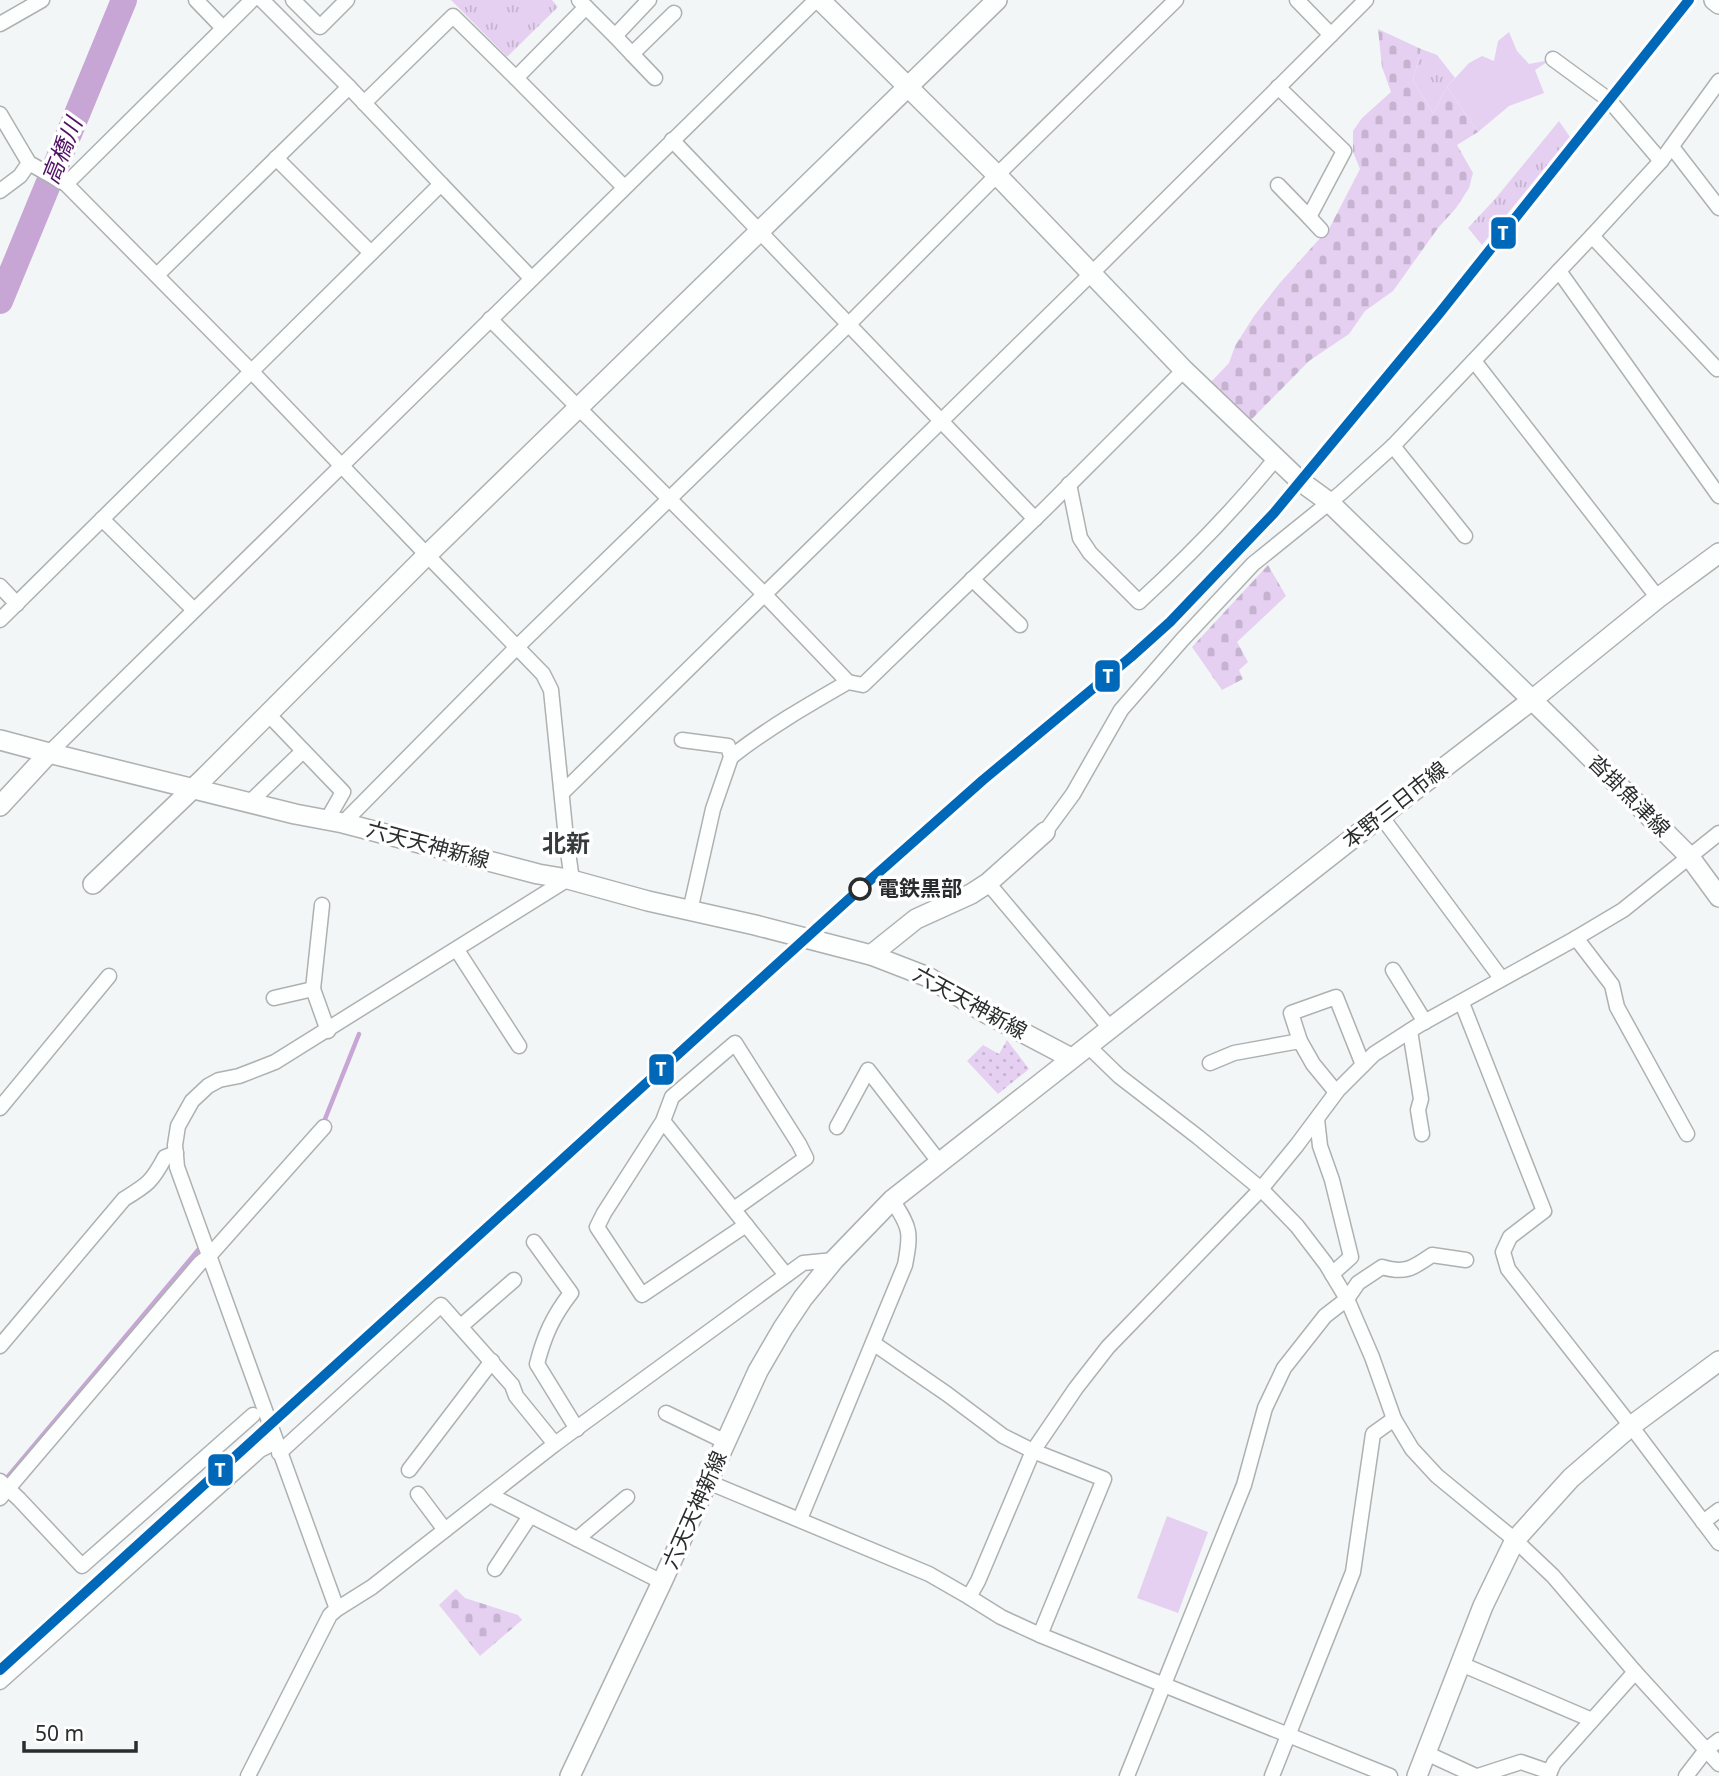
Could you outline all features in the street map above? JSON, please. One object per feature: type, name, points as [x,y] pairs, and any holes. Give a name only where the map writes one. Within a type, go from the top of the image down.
[{"type":"main road","name":"沓掛魚津線","points":[[818,0],[997,175],[1184,370],[1300,481],[1329,502],[1689,856],[1719,897]]},
{"type":"main road","points":[[93,884],[997,0]]},
{"type":"main road","points":[[1714,0],[1719,4]]},
{"type":"main road","name":"本野三日市線","points":[[1071,1058],[1719,553]]},
{"type":"main road","name":"六天天神新線","points":[[0,740],[871,955],[928,977],[982,1011],[1071,1058],[892,1200],[834,1260],[803,1298],[758,1371],[573,1775]]},
{"type":"main road","points":[[0,806],[49,753]]},
{"type":"main road","points":[[871,955],[916,919],[971,894],[988,883],[1045,832]]},
{"type":"main road","points":[[1417,1776],[1483,1606],[1515,1540],[1572,1478],[1631,1426],[1719,1361]]},
{"type":"street","points":[[0,24],[42,0]]},
{"type":"street","points":[[195,0],[223,28]]},
{"type":"street","points":[[66,184],[252,0]]},
{"type":"street","points":[[262,0],[531,278]]},
{"type":"street","points":[[293,0],[320,27],[347,0]]},
{"type":"street","points":[[615,36],[649,0]]},
{"type":"street","points":[[49,753],[341,464],[818,0]]},
{"type":"street","points":[[335,821],[848,325],[1176,0]]},
{"type":"street","points":[[1297,0],[1331,35]]},
{"type":"street","points":[[562,793],[1366,0]]},
{"type":"street","points":[[516,78],[583,4],[655,78]]},
{"type":"street","points":[[632,54],[674,13]]},
{"type":"street","points":[[364,103],[453,16],[624,187]]},
{"type":"street","points":[[1553,59],[1609,100],[1661,161]]},
{"type":"street","points":[[1045,832],[1073,794],[1121,710],[1253,564],[1341,493],[1393,446],[1474,361],[1661,161],[1719,81]]},
{"type":"street","points":[[157,275],[349,87]]},
{"type":"street","points":[[1278,87],[1344,151],[1309,217]]},
{"type":"street","points":[[3,124],[29,163],[66,184],[157,275],[543,674],[551,690],[571,873],[568,879],[275,1062],[208,1086],[192,1101],[178,1126],[175,1145],[177,1167],[337,1609]]},
{"type":"street","points":[[672,140],[1035,519]]},
{"type":"street","points":[[1672,147],[1719,208]]},
{"type":"street","points":[[276,158],[371,253]]},
{"type":"street","points":[[0,191],[20,176],[29,163]]},
{"type":"street","points":[[0,620],[441,184]]},
{"type":"street","points":[[1278,185],[1321,230]]},
{"type":"street","points":[[1592,236],[1717,369],[1719,368]]},
{"type":"street","points":[[1559,271],[1719,496]]},
{"type":"street","points":[[490,319],[849,682],[863,685],[1184,370]]},
{"type":"street","points":[[1474,361],[1658,598]]},
{"type":"street","points":[[1393,446],[1465,536]]},
{"type":"street","points":[[1069,484],[1080,538],[1090,554],[1139,602],[1184,561],[1245,496],[1276,458]]},
{"type":"street","points":[[102,519],[194,610]]},
{"type":"street","points":[[972,579],[1020,625]]},
{"type":"street","points":[[0,586],[17,604]]},
{"type":"street","points":[[690,911],[713,809],[731,757],[758,736],[849,682]]},
{"type":"street","points":[[268,714],[343,792],[335,821]]},
{"type":"street","points":[[681,740],[728,746],[731,757]]},
{"type":"street","points":[[250,802],[303,751]]},
{"type":"street","points":[[1381,816],[1502,978]]},
{"type":"street","points":[[969,1597],[1033,1451],[1076,1388],[1108,1347],[1261,1189],[1336,1093],[1363,1065],[1374,1054],[1410,1031],[1623,910],[1719,833]]},
{"type":"street","points":[[988,883],[1110,1028]]},
{"type":"street","points":[[322,905],[313,989],[328,1031]]},
{"type":"street","points":[[1576,938],[1612,985],[1617,1007],[1687,1134]]},
{"type":"street","points":[[457,950],[519,1045]]},
{"type":"street","points":[[1393,970],[1425,1023]]},
{"type":"street","points":[[0,1108],[109,976]]},
{"type":"street","points":[[274,998],[313,989]]},
{"type":"street","points":[[1336,1093],[1313,1064],[1300,1041],[1291,1013],[1336,997],[1363,1065]]},
{"type":"street","points":[[1462,1003],[1544,1211],[1510,1237],[1503,1252],[1508,1269],[1719,1543]]},
{"type":"street","points":[[1410,1031],[1421,1099],[1418,1110],[1422,1134]]},
{"type":"street","points":[[1210,1063],[1234,1053],[1300,1041]]},
{"type":"street","points":[[734,1209],[806,1157],[735,1043],[672,1097],[663,1121],[597,1227],[642,1295],[746,1225]]},
{"type":"street","points":[[1087,1045],[1119,1076],[1261,1189],[1297,1226],[1348,1299],[1394,1419],[1412,1449],[1437,1475],[1515,1540],[1553,1576],[1719,1764]]},
{"type":"street","points":[[837,1127],[867,1070],[940,1163]]},
{"type":"street","points":[[1317,1119],[1320,1146],[1332,1180],[1351,1257],[1332,1274]]},
{"type":"street","points":[[663,1121],[786,1275]]},
{"type":"street","points":[[253,1415],[82,1566],[3,1489],[200,1263],[324,1127]]},
{"type":"street","points":[[0,1346],[124,1199],[155,1177],[164,1157],[176,1153]]},
{"type":"street","points":[[800,1519],[905,1265],[909,1240],[906,1221],[892,1200]]},
{"type":"street","points":[[534,1241],[570,1293],[555,1314],[543,1341],[537,1364],[577,1429]]},
{"type":"street","points":[[1127,1776],[1244,1485],[1265,1408],[1284,1368],[1325,1317],[1348,1299],[1359,1283],[1382,1267],[1397,1271],[1412,1268],[1432,1255],[1465,1260]]},
{"type":"street","points":[[248,1776],[330,1615],[372,1587],[555,1444],[803,1263],[834,1260]]},
{"type":"street","points":[[461,1326],[514,1280]]},
{"type":"street","points":[[0,1682],[260,1450],[278,1448],[441,1306],[512,1385],[516,1396],[555,1444]]},
{"type":"street","points":[[873,1343],[1003,1436],[1104,1479],[1041,1635]]},
{"type":"street","points":[[409,1470],[492,1362]]},
{"type":"street","points":[[666,1413],[726,1442]]},
{"type":"street","points":[[1272,1776],[1353,1572],[1373,1434],[1394,1419]]},
{"type":"street","points":[[708,1482],[929,1574],[1001,1617],[1041,1635],[1390,1776]]},
{"type":"street","points":[[418,1494],[445,1530]]},
{"type":"street","points":[[490,1495],[662,1582]]},
{"type":"street","points":[[577,1539],[626,1497]]},
{"type":"street","points":[[1703,1522],[1719,1510]]},
{"type":"street","points":[[495,1569],[530,1516]]},
{"type":"street","points":[[1461,1664],[1592,1720]]},
{"type":"street","points":[[1426,1753],[1477,1776],[1521,1762],[1549,1774],[1554,1763],[1635,1672]]},
{"type":"street","points":[[1685,1776],[1719,1740]]},
{"type":"green space","points":[[451,0],[552,0],[558,7],[507,57]]},
{"type":"green space","points":[[1378,29],[1421,49],[1413,81],[1433,113],[1447,87],[1478,132],[1457,145],[1473,173],[1469,188],[1393,291],[1365,311],[1349,334],[1309,361],[1248,423],[1209,384],[1229,363],[1235,346],[1254,316],[1330,227],[1360,169],[1353,152],[1353,131],[1362,118],[1391,92],[1382,67]]},
{"type":"green space","points":[[1509,32],[1517,51],[1529,64],[1550,60],[1535,70],[1544,93],[1509,106],[1478,132],[1447,87],[1469,63],[1482,56],[1494,61],[1498,41]]},
{"type":"green space","points":[[1421,49],[1437,55],[1455,78],[1433,113],[1413,81]]},
{"type":"green space","points":[[1559,121],[1570,137],[1482,245],[1468,228]]},
{"type":"green space","points":[[1268,565],[1286,596],[1237,642],[1248,662],[1239,670],[1243,679],[1222,690],[1192,647]]},
{"type":"green space","points":[[1007,1040],[1029,1069],[998,1094],[967,1061],[983,1045],[999,1054]]},
{"type":"green space","points":[[1167,1516],[1208,1532],[1178,1613],[1137,1598]]},
{"type":"green space","points":[[456,1589],[465,1598],[518,1615],[522,1620],[480,1656],[439,1605]]},
{"type":"waterway","name":"高橋川","points":[[0,301],[124,0]]},
{"type":"waterway","points":[[323,1124],[359,1034]]},
{"type":"waterway","points":[[5,1480],[203,1247]]},
{"type":"transit line","name":"T","points":[[0,1670],[860,889],[983,780],[1170,622],[1274,513],[1438,315],[1689,0]]},
{"type":"place","name":"電鉄黒部","points":[[860,889]]},
{"type":"district","name":"北新","points":[[566,844]]}]
